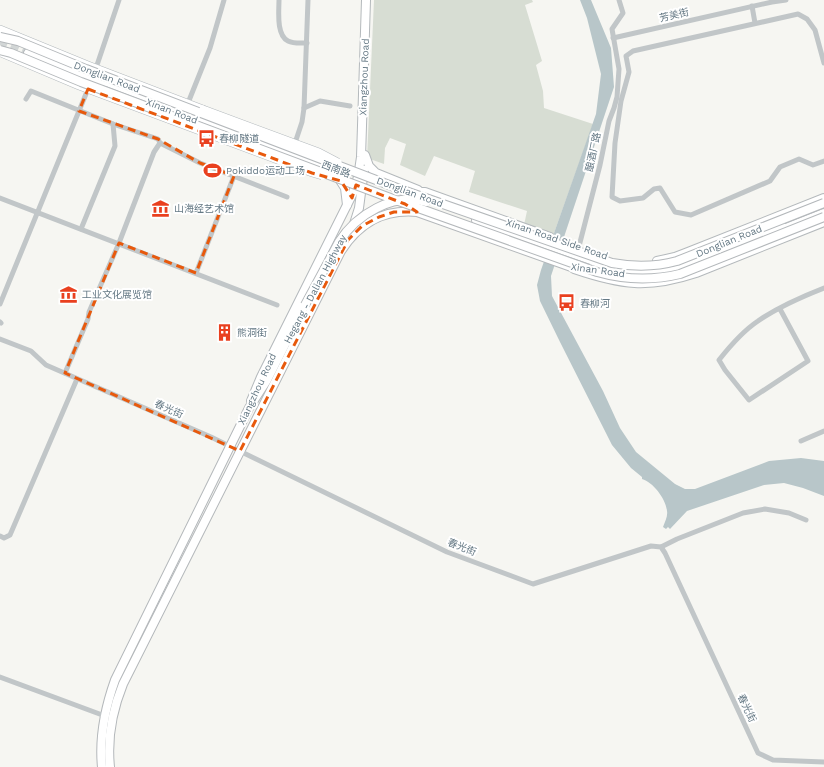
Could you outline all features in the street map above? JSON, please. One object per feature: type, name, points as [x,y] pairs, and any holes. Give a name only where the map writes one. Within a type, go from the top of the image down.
[{"type":"main road","name":"Xiangzhou Road","points":[[363,153],[366,0]]},
{"type":"main road","name":"Xiangzhou Road","points":[[102,767],[101,741],[108,698],[123,662],[249,408],[261,377],[354,194],[363,153],[371,0]]},
{"type":"main road","name":"Xinan Road","points":[[0,29],[96,68],[319,152],[358,179]]},
{"type":"main road","name":"Donglian Road","points":[[0,37],[18,41],[358,179],[597,272],[633,279],[658,279],[687,271],[824,217]]},
{"type":"main road","points":[[0,52],[88,89],[312,173],[358,179]]},
{"type":"main road","name":"Donglian Road","points":[[0,52],[11,53],[81,82],[358,179],[612,263],[633,266],[656,266],[677,261],[824,203]]},
{"type":"main road","name":"Xinan Road","points":[[28,53],[83,76],[292,152]]},
{"type":"main road","points":[[96,68],[108,85]]},
{"type":"main road","points":[[88,89],[130,81]]},
{"type":"main road","name":"Xinan Road","points":[[108,85],[157,106],[358,179]]},
{"type":"main road","points":[[157,106],[168,119]]},
{"type":"main road","name":"西南路","points":[[292,152],[336,171]]},
{"type":"main road","points":[[347,207],[345,188],[336,171],[351,166],[363,153],[369,166],[376,173],[425,192],[417,212],[395,194]]},
{"type":"main road","name":"Xiangzhou Road","points":[[110,767],[109,742],[111,726],[116,701],[123,684],[341,251],[359,208],[358,179]]},
{"type":"main road","name":"Xinan Road Side Road","points":[[358,179],[395,194],[425,192],[550,242]]},
{"type":"main road","name":"Xinan Road Side Road","points":[[578,252],[634,262],[650,262],[675,257],[824,198]]},
{"type":"main road","name":"Hegang - Dalian Highway","points":[[249,408],[267,380],[305,305],[344,234],[356,221],[378,208],[402,201],[416,200],[424,201],[476,220]]},
{"type":"main road","name":"Xinan Road","points":[[476,220],[569,248],[611,267],[633,271],[645,271],[678,266],[824,208]]},
{"type":"main road","name":"Hegang - Dalian Highway","points":[[341,251],[355,232],[374,219],[394,212],[417,212]]},
{"type":"main road","name":"Xinan Road","points":[[417,212],[574,268],[598,268],[633,275],[657,274],[693,265],[824,212]]},
{"type":"main road","points":[[574,268],[595,276],[620,282],[645,284],[659,283],[696,273],[824,222]]},
{"type":"main road","points":[[720,250],[735,234]]},
{"type":"street","points":[[96,68],[119,0]]},
{"type":"street","points":[[188,103],[210,48],[224,0]]},
{"type":"street","points":[[279,0],[281,33],[285,39],[307,43]]},
{"type":"street","points":[[292,152],[299,135],[304,108],[308,0]]},
{"type":"street","points":[[613,38],[612,29],[623,13],[619,0]]},
{"type":"street","name":"芳美街","points":[[613,38],[771,1],[786,0]]},
{"type":"street","points":[[752,6],[755,23]]},
{"type":"street","points":[[824,63],[815,30],[807,19],[798,14],[633,51],[626,56],[630,72],[621,101],[614,143],[612,197],[620,201],[643,198],[654,189],[660,188],[675,212],[691,215],[770,181],[780,167],[799,159],[813,165],[824,161]]},
{"type":"street","name":"酿酒厂路","points":[[574,268],[602,159],[609,120],[617,97],[619,69],[613,38]]},
{"type":"street","points":[[0,304],[88,89]]},
{"type":"street","points":[[26,99],[31,91],[114,124],[158,139],[160,143],[200,164],[287,197]]},
{"type":"street","points":[[304,108],[320,101],[350,106]]},
{"type":"street","points":[[81,229],[116,146],[114,124]]},
{"type":"street","points":[[65,373],[88,320],[89,312],[119,243],[154,152],[160,143]]},
{"type":"street","points":[[196,273],[234,176]]},
{"type":"street","points":[[0,198],[277,305]]},
{"type":"street","points":[[780,309],[808,361],[749,400],[719,360],[731,346],[758,321],[800,298],[824,288]]},
{"type":"street","name":"春光街","points":[[0,339],[31,351],[46,365],[230,446],[447,552],[533,584],[651,546],[660,547],[665,553],[758,753],[773,760],[824,762]]},
{"type":"street","points":[[0,536],[4,538],[10,536],[77,379]]},
{"type":"street","points":[[802,441],[824,431]]},
{"type":"street","points":[[660,547],[743,513],[765,509],[789,513],[806,520]]},
{"type":"street","points":[[0,676],[105,716]]},
{"type":"street","points":[[773,760],[776,767]]},
{"type":"highlighted area","points":[[88,89],[312,173],[341,181],[352,198],[356,185],[405,204],[417,212],[394,212],[379,217],[362,226],[348,240],[240,451],[65,373],[119,243],[196,273],[234,176],[200,163],[158,139],[79,111]]},
{"type":"shaded area","points":[[374,0],[532,0],[533,2],[525,5],[542,61],[536,65],[543,91],[544,108],[593,124],[553,236],[524,225],[527,211],[469,192],[475,171],[434,156],[425,176],[400,165],[406,144],[390,138],[385,148],[384,164],[367,158]]},
{"type":"shaded area","name":"春柳河","points":[[580,0],[591,0],[611,48],[614,87],[551,276],[552,296],[603,391],[620,428],[636,452],[675,484],[685,489],[695,489],[769,461],[801,458],[824,461],[824,496],[784,483],[764,485],[687,511],[670,529],[668,527],[666,529],[663,527],[667,517],[667,511],[662,496],[654,487],[642,479],[642,477],[631,468],[612,445],[560,342],[540,301],[537,285],[596,114],[601,74],[587,18]]},
{"type":"tunnel","points":[[0,41],[28,53]]},
{"type":"place","name":"春柳隧道","points":[[206,138]]},
{"type":"place","name":"Pokiddo运动工场","points":[[213,170]]},
{"type":"place","name":"山海经艺术馆","points":[[161,208]]},
{"type":"place","name":"工业文化展览馆","points":[[69,294]]},
{"type":"place","name":"春柳河","points":[[567,303]]},
{"type":"place","name":"熊洞街","points":[[224,332]]}]
